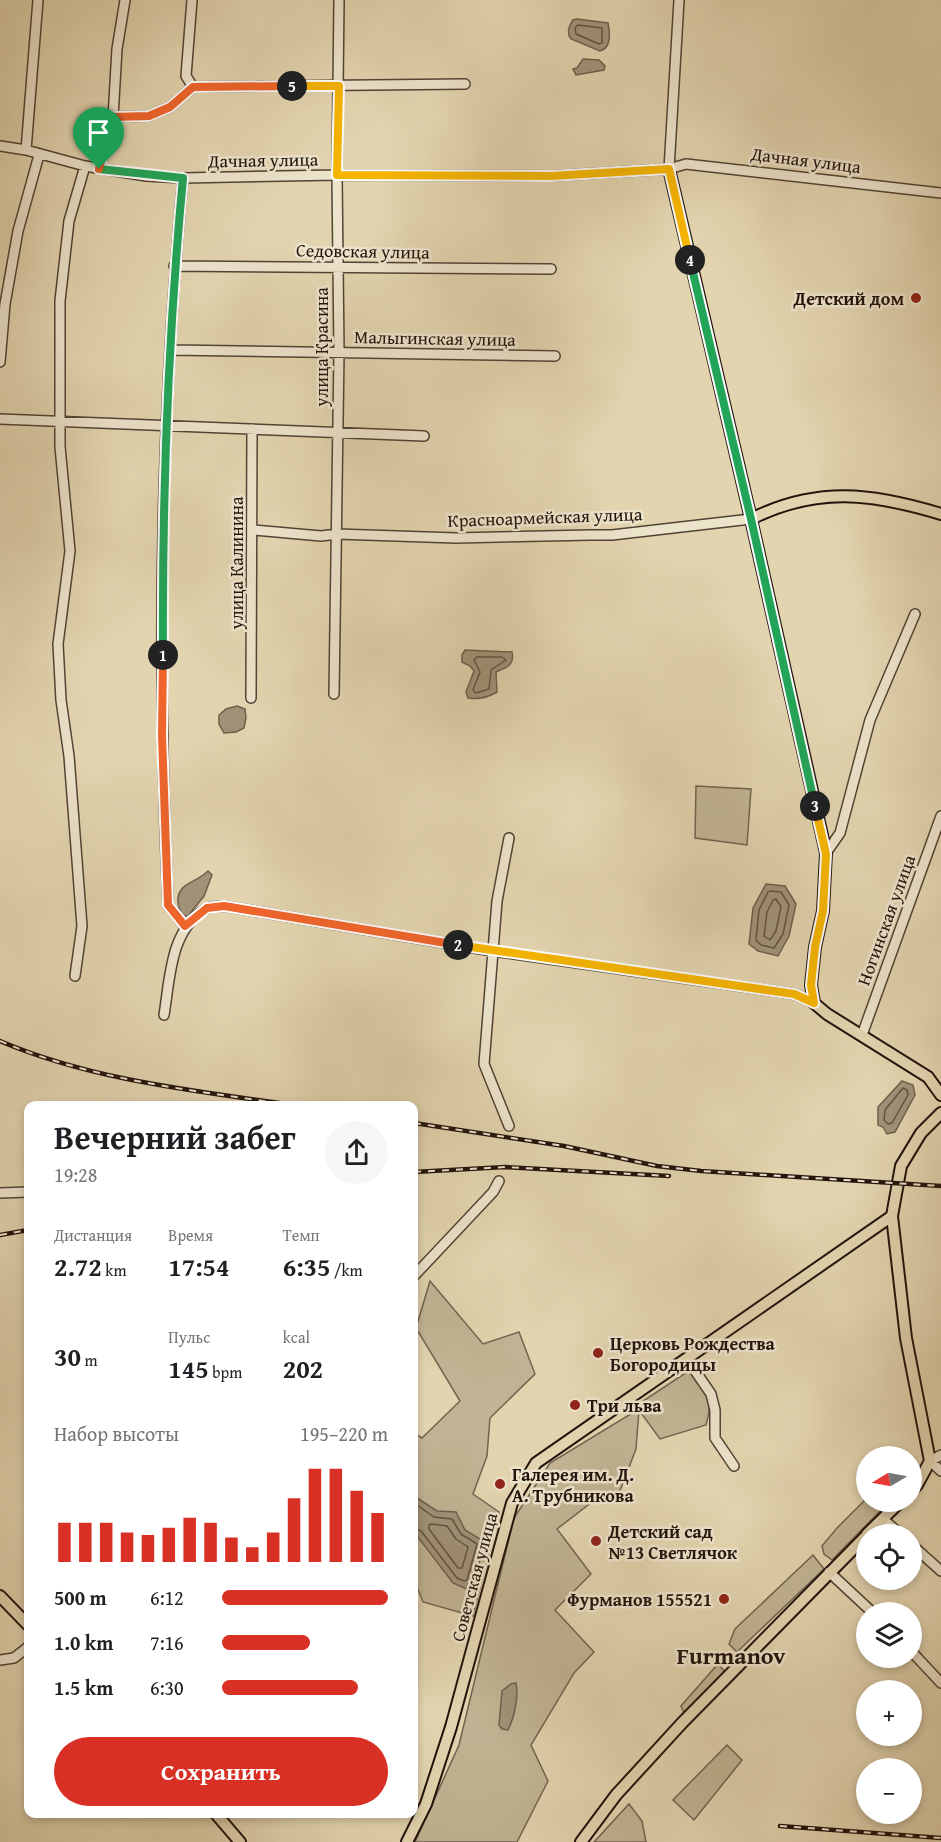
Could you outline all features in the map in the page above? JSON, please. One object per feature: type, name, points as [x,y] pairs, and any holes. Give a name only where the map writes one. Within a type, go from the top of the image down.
[{"type":"main road","points":[[669,169],[826,854],[823,911],[815,947],[811,985],[814,1003],[827,1014],[928,1077],[941,1095]]},
{"type":"main road","name":"Красноармейская улица","points":[[751,519],[795,501],[862,496],[889,500],[941,514]]},
{"type":"main road","points":[[922,1476],[930,1461],[906,1338],[892,1216],[901,1166],[921,1133],[941,1113]]},
{"type":"main road","name":"Советская улица","points":[[407,1842],[426,1804],[451,1727],[512,1503],[536,1463],[892,1216]]},
{"type":"main road","points":[[878,1524],[890,1512]]},
{"type":"main road","points":[[581,1842],[616,1795],[682,1723],[856,1546]]},
{"type":"main road","points":[[0,1596],[24,1620]]},
{"type":"main road","points":[[219,1818],[240,1842]]},
{"type":"street","points":[[26,150],[38,0]]},
{"type":"street","points":[[99,169],[113,117],[117,49],[125,0]]},
{"type":"street","points":[[192,0],[186,76],[193,87]]},
{"type":"street","name":"улица Красина","points":[[334,694],[336,433],[339,353],[337,175],[339,0]]},
{"type":"street","points":[[669,169],[679,0]]},
{"type":"street","points":[[113,117],[149,116],[170,107],[193,87],[465,84]]},
{"type":"street","name":"Дачная улица","points":[[0,146],[26,150],[99,169],[183,178],[337,175],[551,176],[669,169],[686,164],[941,193]]},
{"type":"street","points":[[0,362],[5,304],[18,231],[39,155]]},
{"type":"street","points":[[75,976],[82,926],[58,644],[70,551],[60,447],[60,301],[69,221],[85,166]]},
{"type":"street","points":[[183,178],[174,266],[166,427],[162,735],[168,905],[185,926]]},
{"type":"street","name":"Седовская улица","points":[[174,266],[551,269]]},
{"type":"street","name":"Малыгинская улица","points":[[170,350],[555,356]]},
{"type":"street","points":[[0,419],[424,436]]},
{"type":"street","name":"улица Калинина","points":[[251,698],[252,429]]},
{"type":"street","name":"Красноармейская улица","points":[[253,530],[321,536],[337,534],[456,538],[612,535],[751,519]]},
{"type":"street","points":[[826,854],[840,833],[870,720],[915,614]]},
{"type":"street","name":"Ногинская улица","points":[[862,1035],[941,816]]},
{"type":"street","points":[[509,838],[497,901],[484,1064],[509,1126]]},
{"type":"street","points":[[164,1015],[176,947],[185,926],[207,908],[224,906],[492,951],[794,994],[814,1003]]},
{"type":"street","points":[[418,1272],[493,1192],[499,1180]]},
{"type":"street","points":[[0,1193],[24,1192]]},
{"type":"street","points":[[687,1359],[711,1394],[715,1410],[715,1438],[734,1466]]},
{"type":"street","points":[[941,1455],[930,1461],[941,1471]]},
{"type":"street","points":[[883,1519],[889,1524]]},
{"type":"street","points":[[922,1554],[941,1571]]},
{"type":"street","points":[[829,1572],[861,1602]]},
{"type":"street","points":[[0,1660],[14,1658],[24,1650]]},
{"type":"street","points":[[922,1663],[941,1683]]},
{"type":"shaded area","points":[[696,786],[751,789],[747,845],[695,838]]},
{"type":"shaded area","points":[[430,1281],[483,1344],[519,1332],[535,1374],[490,1418],[487,1456],[473,1494],[499,1512],[473,1616],[423,1602],[418,1590],[418,1436],[422,1438],[460,1401],[418,1331],[418,1321]]},
{"type":"shaded area","points":[[690,1370],[709,1401],[706,1425],[660,1439],[639,1410],[636,1449],[619,1493],[596,1499],[557,1529],[591,1574],[555,1610],[594,1652],[574,1673],[531,1745],[548,1781],[517,1842],[415,1842],[459,1745],[514,1518],[550,1463],[639,1409],[637,1405]]},
{"type":"shaded area","points":[[856,1509],[856,1512],[879,1512],[867,1524],[856,1524],[856,1536],[832,1560],[824,1554],[822,1546]]},
{"type":"shaded area","points":[[813,1555],[824,1569],[737,1652],[729,1644],[735,1629]]},
{"type":"shaded area","points":[[718,1664],[725,1672],[688,1713],[683,1711],[681,1706]]},
{"type":"shaded area","points":[[727,1745],[742,1760],[694,1820],[673,1800]]},
{"type":"shaded area","points":[[629,1804],[642,1821],[646,1842],[594,1842]]},
{"type":"water","points":[[573,20],[608,23],[610,35],[607,47],[600,51],[571,39],[568,32],[569,27]]},
{"type":"water","points":[[583,59],[599,60],[605,66],[604,70],[576,75],[573,69],[577,68]]},
{"type":"water","points":[[465,650],[512,652],[511,663],[496,672],[497,692],[483,698],[468,698],[466,692],[474,671],[462,662]]},
{"type":"water","points":[[237,706],[245,709],[244,728],[236,732],[224,733],[219,724],[219,715],[226,709]]},
{"type":"water","points":[[208,871],[212,875],[204,896],[188,916],[184,916],[178,903],[180,891]]},
{"type":"water","points":[[766,884],[785,886],[796,904],[789,936],[778,956],[758,951],[749,944],[753,908]]},
{"type":"water","points":[[902,1081],[913,1085],[915,1095],[895,1132],[887,1134],[883,1127],[878,1125],[878,1107]]},
{"type":"water","points":[[418,1499],[437,1511],[456,1512],[465,1530],[485,1542],[471,1591],[453,1583],[418,1537]]},
{"type":"water","points":[[516,1683],[516,1701],[512,1720],[508,1730],[502,1729],[499,1725],[502,1691]]},
{"type":"railway","points":[[0,1041],[36,1055],[109,1075],[265,1101]]},
{"type":"railway","points":[[418,1124],[564,1146],[657,1166],[701,1171],[941,1186]]},
{"type":"railway","points":[[418,1172],[505,1167],[669,1176]]},
{"type":"railway","points":[[0,1235],[24,1231]]},
{"type":"railway","points":[[780,1826],[941,1838]]},
{"type":"place","name":"Детский дом","points":[[916,298]]},
{"type":"place","name":"Церковь Рождества Богородицы","points":[[598,1353]]},
{"type":"place","name":"Три льва","points":[[575,1405]]},
{"type":"place","name":"Галерея им. Д. А. Трубникова","points":[[500,1484]]},
{"type":"place","name":"Детский сад №13 Светлячок","points":[[596,1541]]},
{"type":"place","name":"Фурманов 155521","points":[[724,1599]]},
{"type":"district","name":"Furmanov","points":[[731,1655]]},
{"type":"route","points":[[339,86],[337,175],[551,176],[669,169],[826,854],[823,911],[815,947],[811,985],[814,1003],[794,994],[492,951],[224,906],[207,908],[185,926],[168,905],[162,735],[166,427],[174,266],[183,178],[146,176],[99,169],[113,117],[149,116],[170,107],[193,87],[339,86]]}]
